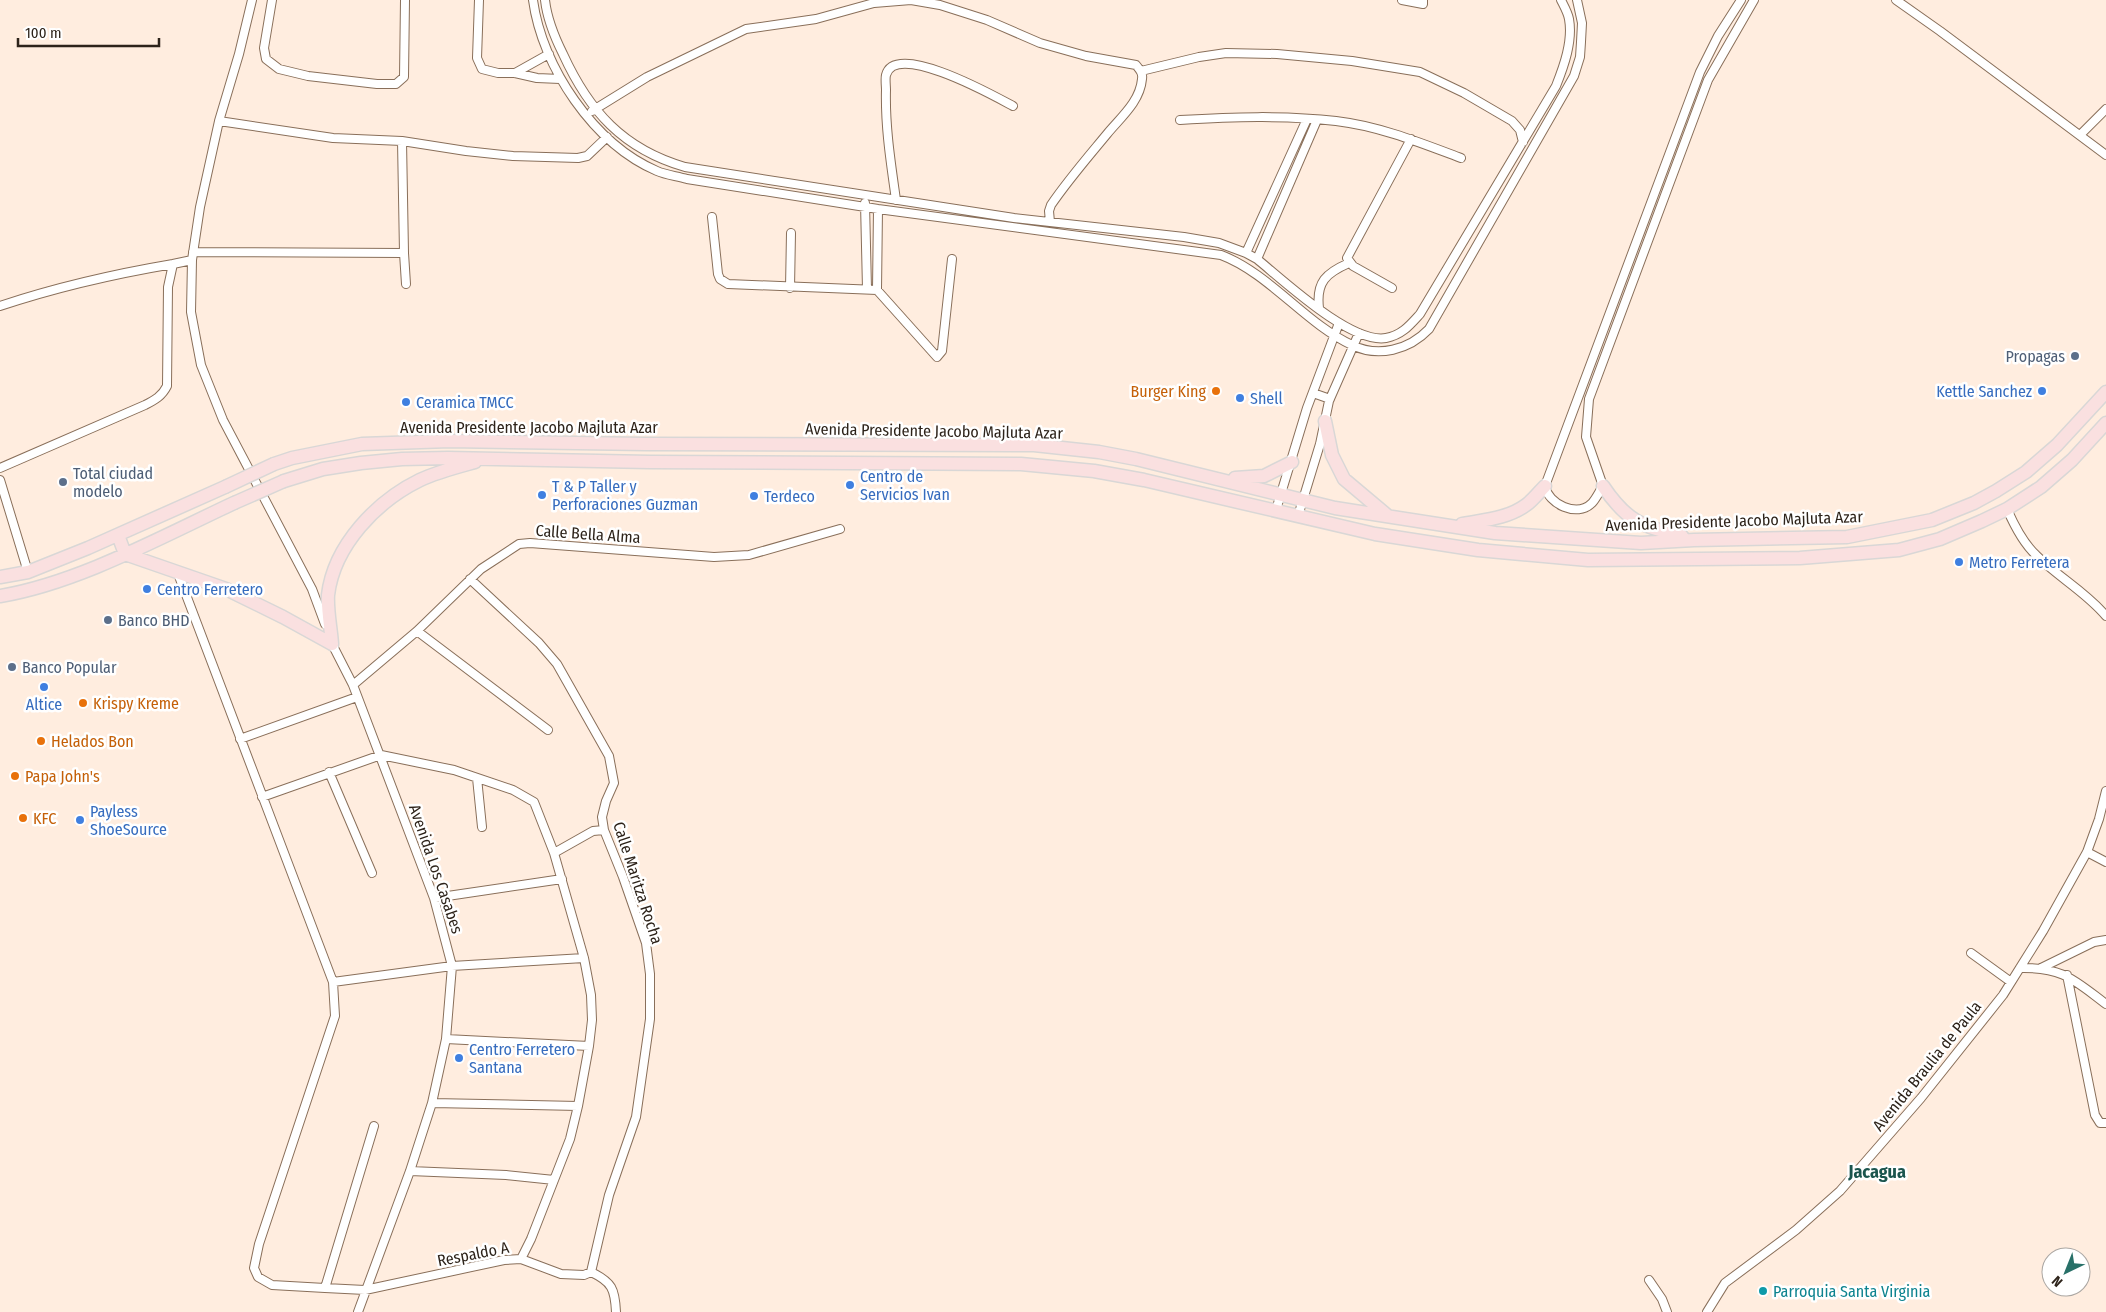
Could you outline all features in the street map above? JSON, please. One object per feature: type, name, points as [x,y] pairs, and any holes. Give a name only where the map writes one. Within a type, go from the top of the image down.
[{"type":"main road","name":"Avenida Presidente Jacobo Majluta Azar","points":[[0,577],[28,572],[274,464],[292,458],[362,444],[450,441],[646,444],[1034,445],[1118,455],[1221,478],[1335,508],[1495,533],[1641,543],[1694,540],[1847,538],[1932,520],[1974,503],[2026,472],[2057,445],[2106,392]]},
{"type":"main road","points":[[1325,420],[1332,455],[1344,479],[1390,518]]},
{"type":"main road","name":"Avenida Presidente Jacobo Majluta Azar","points":[[0,596],[47,586],[125,554],[284,481],[323,469],[361,462],[402,459],[1021,464],[1111,474],[1375,534],[1478,550],[1588,560],[1800,558],[1898,550],[1940,539],[2007,509],[2041,487],[2072,460],[2106,423]]},
{"type":"main road","points":[[332,644],[328,596],[334,570],[349,542],[374,511],[403,489],[422,479],[484,459]]},
{"type":"main road","points":[[1221,478],[1264,476],[1292,462]]},
{"type":"main road","points":[[1451,525],[1496,518],[1516,511],[1526,505],[1545,486]]},
{"type":"main road","points":[[1603,486],[1626,516],[1636,522],[1649,528],[1694,540]]},
{"type":"main road","points":[[118,534],[125,554],[176,570],[250,600],[332,644]]},
{"type":"street","name":"Avenida Los Casabes","points":[[252,0],[239,54],[219,121],[200,207],[192,256],[192,312],[201,365],[223,420],[312,589],[332,644],[353,685],[434,898],[452,966],[446,1039],[432,1103],[410,1171],[358,1312]]},
{"type":"street","points":[[272,0],[264,48],[266,59],[279,69],[308,76],[377,84],[396,84],[404,77],[405,0]]},
{"type":"street","points":[[478,0],[478,58],[482,69],[498,73],[515,73],[537,78],[560,79]]},
{"type":"street","points":[[533,0],[535,13],[548,54],[560,79],[586,114],[607,137],[628,154],[658,171],[687,179],[878,209],[1220,255],[1241,264],[1335,336],[1353,346],[1366,350],[1388,351],[1411,343],[1428,329],[1574,76],[1580,57],[1582,33],[1577,0]]},
{"type":"street","points":[[545,0],[557,41],[583,94],[595,110],[623,137],[664,161],[685,167],[896,200],[1219,243],[1257,259],[1339,323],[1371,338],[1386,338],[1406,330],[1420,314],[1556,86],[1565,64],[1569,19],[1561,0]]},
{"type":"street","points":[[586,114],[647,77],[746,29],[816,19],[874,3],[911,0],[940,5],[987,20],[1040,43],[1086,56],[1136,65],[1141,71],[1141,85],[1135,99],[1051,205],[1049,211],[1050,222]]},
{"type":"street","points":[[1402,0],[1423,4],[1423,0]]},
{"type":"street","points":[[1741,0],[1718,36],[1700,72],[1545,486],[1551,498],[1570,509],[1580,509],[1591,504],[1603,486],[1586,437],[1589,399],[1708,80],[1754,0]]},
{"type":"street","points":[[1896,0],[2106,155]]},
{"type":"street","points":[[1141,71],[1199,57],[1226,53],[1277,54],[1352,61],[1420,72],[1464,92],[1512,121],[1520,130],[1523,142]]},
{"type":"street","points":[[515,73],[548,54]]},
{"type":"street","points":[[896,200],[885,109],[886,74],[891,68],[906,63],[926,67],[950,75],[1013,106]]},
{"type":"street","points":[[2080,135],[2106,109]]},
{"type":"street","points":[[1180,120],[1220,118],[1307,119],[1354,125],[1411,139],[1461,158]]},
{"type":"street","points":[[1246,253],[1307,119]]},
{"type":"street","points":[[1257,259],[1317,120]]},
{"type":"street","points":[[219,121],[333,138],[402,141],[504,155],[578,158],[587,156],[607,137]]},
{"type":"street","points":[[1392,288],[1349,263],[1347,258],[1411,139]]},
{"type":"street","points":[[402,141],[406,284]]},
{"type":"street","points":[[866,195],[867,289]]},
{"type":"street","points":[[878,209],[877,290],[934,356],[940,356],[942,351],[952,259]]},
{"type":"street","points":[[712,216],[720,279],[728,284],[790,288],[877,290]]},
{"type":"street","points":[[790,233],[790,288]]},
{"type":"street","points":[[0,306],[45,291],[113,274],[173,264],[192,256],[404,254]]},
{"type":"street","points":[[1319,308],[1318,297],[1323,281],[1335,269],[1349,263]]},
{"type":"street","points":[[0,468],[145,405],[164,393],[167,386],[168,287],[173,264]]},
{"type":"street","points":[[1276,510],[1313,392],[1339,323]]},
{"type":"street","points":[[1298,516],[1330,399],[1359,333]]},
{"type":"street","points":[[1313,392],[1330,399]]},
{"type":"street","points":[[0,480],[28,572]]},
{"type":"street","points":[[2007,509],[2016,529],[2034,554],[2089,599],[2106,616]]},
{"type":"street","name":"Calle Bella Alma","points":[[353,685],[417,631],[470,578],[519,544],[714,557],[749,555],[840,528]]},
{"type":"street","name":"Respaldo A","points":[[176,570],[333,982],[335,1016],[259,1244],[254,1268],[258,1277],[272,1285],[365,1290],[504,1260],[521,1259],[561,1274],[574,1276],[592,1272]]},
{"type":"street","name":"Calle Maritza Rocha","points":[[470,578],[539,642],[557,664],[609,756],[614,783],[606,801],[602,817],[604,830],[646,943],[650,974],[650,1019],[636,1117],[609,1196],[592,1272]]},
{"type":"street","points":[[417,631],[548,730]]},
{"type":"street","points":[[240,739],[357,697]]},
{"type":"street","points":[[262,797],[381,755],[454,770],[513,790],[534,802],[562,879],[584,958],[591,995],[589,1046],[570,1139],[531,1239],[521,1259]]},
{"type":"street","points":[[329,772],[372,872]]},
{"type":"street","points":[[477,778],[482,827]]},
{"type":"street","name":"Avenida Braulia de Paula","points":[[1707,1312],[1725,1283],[1796,1230],[1840,1191],[1921,1098],[2011,982],[2087,852],[2106,796]]},
{"type":"street","points":[[554,853],[592,831],[604,830]]},
{"type":"street","points":[[2087,852],[2106,862]]},
{"type":"street","points":[[434,898],[562,879]]},
{"type":"street","points":[[2039,969],[2094,942],[2106,940]]},
{"type":"street","points":[[1971,953],[2011,982]]},
{"type":"street","points":[[333,982],[452,966],[584,958]]},
{"type":"street","points":[[2020,968],[2039,969],[2067,975],[2106,1004]]},
{"type":"street","points":[[2067,975],[2095,1115],[2100,1123],[2106,1123]]},
{"type":"street","points":[[446,1039],[589,1046]]},
{"type":"street","points":[[432,1103],[578,1106]]},
{"type":"street","points":[[325,1288],[374,1126]]},
{"type":"street","points":[[410,1171],[506,1175],[554,1180]]},
{"type":"street","points":[[592,1272],[605,1279],[613,1288],[616,1312]]},
{"type":"street","points":[[1649,1280],[1662,1300],[1667,1312]]},
{"type":"place","name":"Propagas","points":[[2075,356]]},
{"type":"place","name":"Burger King","points":[[1216,391]]},
{"type":"place","name":"Kettle Sanchez","points":[[2042,391]]},
{"type":"place","name":"Shell","points":[[1240,398]]},
{"type":"place","name":"Ceramica TMCC","points":[[406,402]]},
{"type":"place","name":"Total ciudad modelo","points":[[63,482]]},
{"type":"place","name":"Centro de Servicios Ivan","points":[[850,485]]},
{"type":"place","name":"T & P Taller y Perforaciones Guzman","points":[[542,495]]},
{"type":"place","name":"Terdeco","points":[[754,496]]},
{"type":"place","name":"Metro Ferretera","points":[[1959,562]]},
{"type":"place","name":"Centro Ferretero","points":[[147,589]]},
{"type":"place","name":"Banco BHD","points":[[108,620]]},
{"type":"place","name":"Banco Popular","points":[[12,667]]},
{"type":"place","name":"Altice","points":[[44,687]]},
{"type":"place","name":"Krispy Kreme","points":[[83,703]]},
{"type":"place","name":"Helados Bon","points":[[41,741]]},
{"type":"place","name":"Papa John's","points":[[15,776]]},
{"type":"place","name":"KFC","points":[[23,818]]},
{"type":"place","name":"Payless ShoeSource","points":[[80,820]]},
{"type":"place","name":"Centro Ferretero Santana","points":[[459,1058]]},
{"type":"place","name":"Parroquia Santa Virginia","points":[[1763,1291]]},
{"type":"district","name":"Jacagua","points":[[1877,1172]]}]
